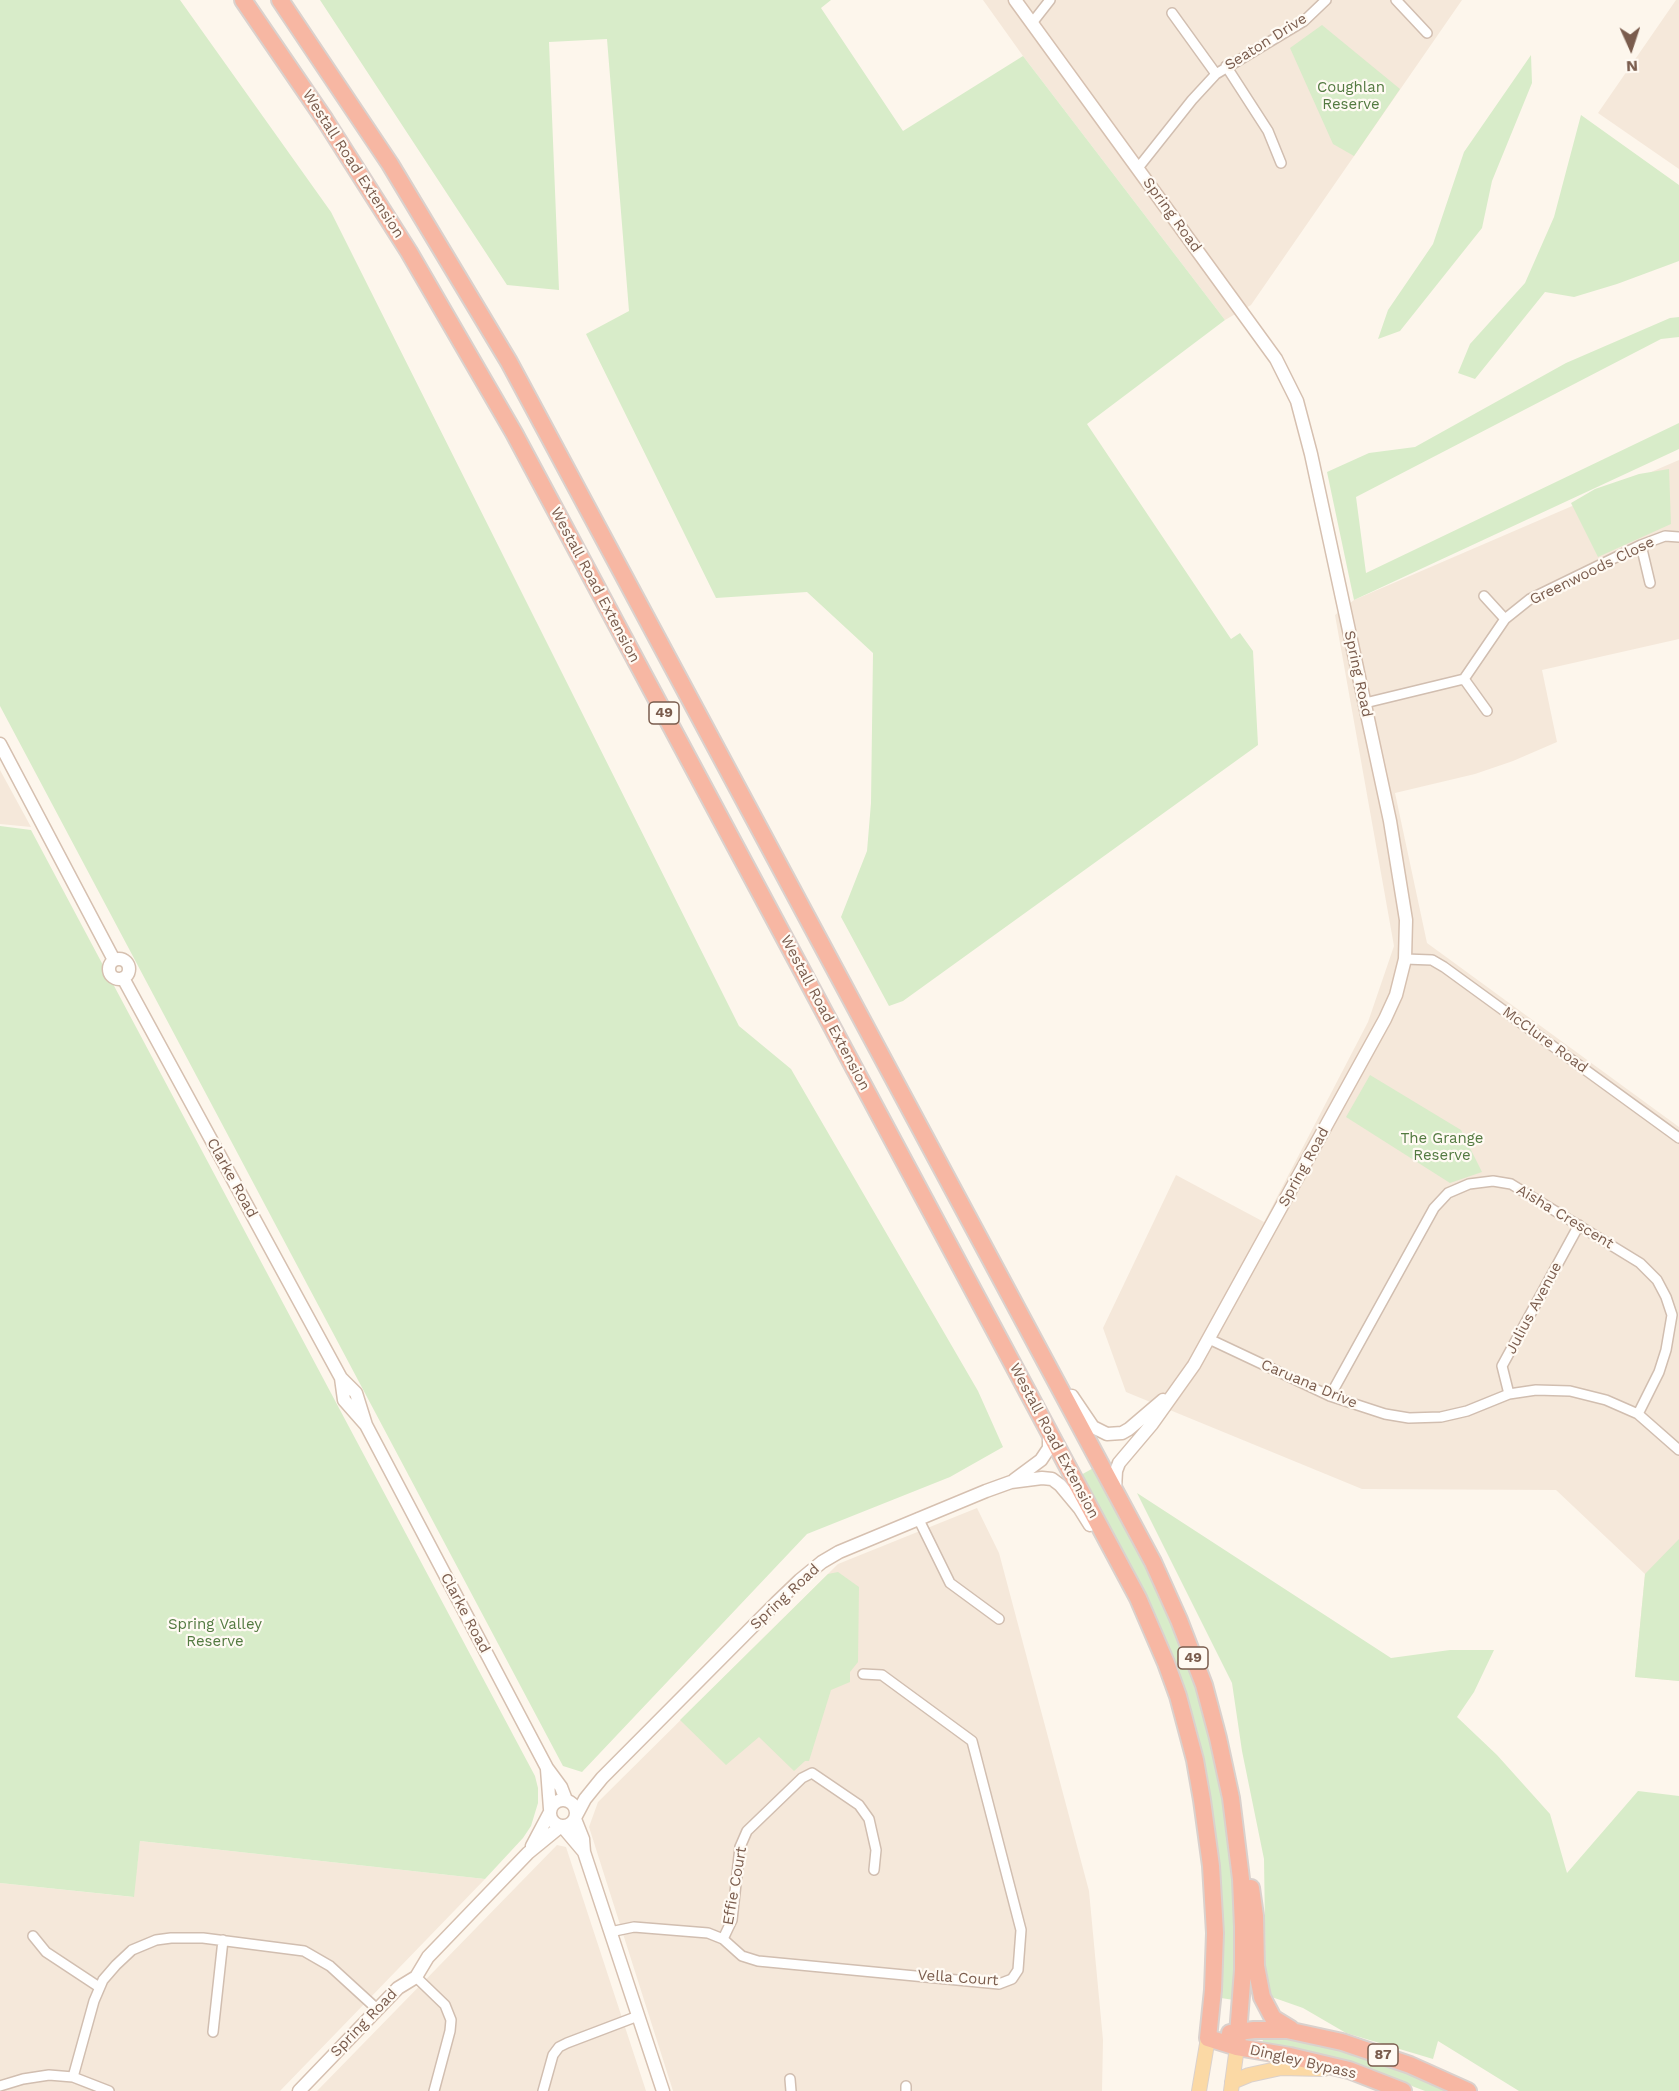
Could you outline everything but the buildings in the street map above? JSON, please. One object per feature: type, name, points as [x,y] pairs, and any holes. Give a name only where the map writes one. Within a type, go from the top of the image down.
[{"type":"highway","name":"Westall Road Extension","points":[[243,0],[370,190],[415,261],[479,372],[1127,1575],[1166,1663],[1187,1731],[1202,1800],[1208,1840],[1215,1933],[1213,1990],[1208,2037]]},
{"type":"highway","name":"Westall Road Extension","points":[[280,0],[390,164],[509,362],[1115,1489],[1162,1581],[1204,1685],[1226,1770],[1237,1839],[1243,1927],[1238,2039]]},
{"type":"highway","points":[[1237,1839],[1250,1883],[1255,1916],[1256,1966],[1262,1996],[1273,2018],[1286,2028],[1297,2032]]},
{"type":"highway","name":"Dingley Bypass","points":[[1238,2039],[1269,2029],[1297,2032],[1375,2052],[1468,2091]]},
{"type":"highway","name":"87","points":[[1208,2037],[1238,2039]]},
{"type":"highway","name":"Dingley Bypass","points":[[1238,2039],[1290,2056],[1349,2070],[1403,2091]]},
{"type":"main road","name":"Spring Road","points":[[1015,0],[1276,359],[1297,401],[1311,453],[1365,704],[1403,894],[1406,920],[1405,959],[1396,995],[1385,1019],[1209,1339],[1152,1424],[1119,1463],[1115,1489]]},
{"type":"main road","name":"Clarke Road","points":[[0,744],[114,960],[110,965],[111,974],[116,978],[123,978],[341,1378],[344,1400],[366,1425],[547,1768],[561,1787],[567,1800]]},
{"type":"main road","name":"Spring Road","points":[[1034,1338],[1086,1418],[1093,1427],[1107,1434],[1122,1433],[1129,1429],[1181,1383]]},
{"type":"main road","name":"Spring Road","points":[[1011,1482],[1041,1460],[1049,1448],[1049,1431]]},
{"type":"main road","name":"Spring Road","points":[[576,1818],[585,1800],[602,1778],[800,1580],[839,1552],[1011,1482],[1042,1478],[1054,1480],[1063,1488],[1085,1515],[1125,1589],[1150,1625]]},
{"type":"main road","name":"Clarke Road","points":[[547,1768],[550,1810]]},
{"type":"main road","name":"Spring Road","points":[[567,1800],[602,1778]]},
{"type":"main road","points":[[584,1852],[562,1826],[552,1821],[550,1810],[558,1800],[567,1800],[575,1807],[584,1852],[663,2091]]},
{"type":"main road","name":"Spring Road","points":[[528,1853],[550,1810]]},
{"type":"main road","points":[[562,1826],[570,1825],[576,1818]]},
{"type":"main road","name":"Spring Road","points":[[299,2091],[398,1988],[416,1977],[428,1957],[528,1853],[562,1826]]},
{"type":"main road","name":"Westall Road Extension","points":[[1199,2091],[1208,2037]]},
{"type":"main road","name":"Westall Road Extension","points":[[1231,2086],[1238,2039]]},
{"type":"main road","points":[[1231,2086],[1249,2075],[1281,2068],[1349,2070]]},
{"type":"street","points":[[1032,23],[1050,0]]},
{"type":"street","name":"Seaton Drive","points":[[1138,168],[1192,100],[1216,74],[1304,21],[1326,0]]},
{"type":"street","points":[[1396,0],[1427,33]]},
{"type":"street","points":[[1172,13],[1216,74]]},
{"type":"street","points":[[1226,66],[1268,131],[1281,163]]},
{"type":"street","name":"Greenwoods Close","points":[[1464,679],[1505,619],[1530,599],[1641,545],[1665,536],[1679,537]]},
{"type":"street","points":[[1641,545],[1650,584]]},
{"type":"street","points":[[1484,596],[1505,619]]},
{"type":"street","points":[[1365,704],[1464,679],[1487,711]]},
{"type":"street","name":"McClure Road","points":[[1405,959],[1432,960],[1444,967],[1679,1138]]},
{"type":"street","name":"Aisha Crescent","points":[[1330,1396],[1434,1208],[1448,1193],[1469,1184],[1493,1180],[1511,1184],[1579,1225],[1640,1263],[1656,1280],[1676,1314],[1659,1372],[1638,1414]]},
{"type":"street","name":"Julius Avenue","points":[[1509,1394],[1502,1366],[1579,1225]]},
{"type":"street","name":"Caruana Drive","points":[[1209,1339],[1330,1396],[1385,1414],[1409,1418],[1441,1417],[1467,1412],[1509,1394],[1536,1390],[1570,1391],[1606,1400],[1638,1414],[1679,1450]]},
{"type":"street","points":[[918,1518],[950,1583],[999,1618]]},
{"type":"street","name":"Vella Court","points":[[610,1932],[634,1927],[708,1933],[723,1939],[742,1956],[758,1961],[999,1984],[1012,1979],[1018,1970],[1021,1930],[972,1741],[882,1675],[863,1674]]},
{"type":"street","name":"Effie Court","points":[[723,1939],[732,1920],[740,1847],[747,1831],[802,1778],[812,1773],[859,1804],[869,1819],[876,1850],[874,1870]]},
{"type":"street","points":[[33,1936],[46,1952],[99,1987]]},
{"type":"street","points":[[73,2078],[99,1987],[116,1965],[132,1950],[144,1944],[171,1938],[294,1949],[314,1955],[330,1966],[377,2009]]},
{"type":"street","points":[[213,2032],[223,1941]]},
{"type":"street","points":[[416,1977],[445,2005],[451,2020],[434,2091]]},
{"type":"street","points":[[543,2091],[553,2055],[559,2048],[638,2016]]},
{"type":"street","points":[[0,2086],[41,2076],[73,2078],[109,2091]]},
{"type":"street","points":[[790,2079],[791,2091]]},
{"type":"shaded area","points":[[983,0],[1462,0],[1251,305],[1225,320],[1023,56]]},
{"type":"shaded area","points":[[1676,0],[1679,0],[1679,169],[1598,113]]},
{"type":"shaded area","points":[[1679,460],[1679,639],[1542,670],[1557,742],[1475,774],[1395,793],[1427,943],[1679,1127],[1679,1681],[1635,1677],[1645,1574],[1556,1490],[1362,1489],[1126,1392],[1103,1328],[1176,1175],[1264,1222],[1368,1022],[1394,946],[1335,615],[1354,600]]},
{"type":"shaded area","points":[[0,770],[31,827],[0,824]]},
{"type":"shaded area","points":[[977,1508],[999,1553],[1089,1891],[1103,2040],[1102,2091],[673,2091],[589,1827],[598,1802],[838,1564]]},
{"type":"shaded area","points":[[140,1841],[485,1879],[280,2091],[0,2091],[0,1883],[133,1897]]},
{"type":"shaded area","points":[[557,1845],[566,1847],[646,2091],[317,2091]]},
{"type":"green space","points":[[0,0],[180,0],[331,212],[739,1026],[791,1069],[978,1391],[1003,1447],[950,1477],[807,1534],[582,1772],[563,1766],[0,706]]},
{"type":"green space","points":[[320,0],[831,0],[821,8],[903,131],[1023,56],[1225,320],[1087,424],[1231,639],[1240,633],[1253,651],[1258,745],[903,1001],[889,1006],[841,917],[867,851],[871,803],[873,653],[807,592],[716,598],[586,334],[629,311],[607,39],[549,42],[559,290],[507,285]]},
{"type":"green space","name":"Coughlan Reserve","points":[[1322,25],[1400,89],[1354,156],[1333,144],[1290,48]]},
{"type":"green space","points":[[1531,55],[1532,83],[1492,181],[1482,228],[1400,331],[1378,339],[1388,310],[1433,244],[1464,152]]},
{"type":"green space","points":[[1581,115],[1679,185],[1679,261],[1574,297],[1545,292],[1475,379],[1458,373],[1470,344],[1525,283],[1554,217]]},
{"type":"green space","points":[[1679,317],[1679,337],[1661,339],[1356,497],[1366,573],[1679,423],[1679,449],[1354,600],[1327,472],[1369,453],[1415,447],[1566,363],[1670,318]]},
{"type":"green space","points":[[1669,469],[1671,524],[1598,557],[1571,503],[1595,489],[1639,474]]},
{"type":"green space","name":"Spring Valley Reserve","points":[[0,826],[31,830],[535,1776],[538,1803],[531,1826],[523,1838],[485,1879],[140,1841],[134,1897],[0,1883]]},
{"type":"green space","name":"The Grange Reserve","points":[[1370,1075],[1461,1130],[1482,1172],[1450,1183],[1346,1117]]},
{"type":"green space","points":[[1097,1466],[1149,1566],[1193,1674],[1213,1746],[1225,1811],[1232,1870],[1234,2000],[1221,1998],[1222,1924],[1219,1870],[1213,1818],[1203,1765],[1079,1476]]},
{"type":"green space","points":[[1137,1493],[1391,1658],[1450,1650],[1494,1650],[1474,1692],[1457,1717],[1497,1755],[1550,1814],[1567,1873],[1638,1791],[1679,1796],[1679,2091],[1519,2091],[1438,2041],[1433,2059],[1346,2033],[1303,2008],[1266,1995],[1264,1859],[1242,1751],[1232,1683]]},
{"type":"green space","points":[[1679,1539],[1679,1681],[1635,1677],[1645,1574]]},
{"type":"green space","points":[[838,1572],[859,1587],[858,1662],[850,1672],[850,1682],[831,1690],[809,1761],[805,1761],[794,1771],[759,1737],[726,1765],[680,1720],[828,1574]]},
{"type":"green space","points":[[1264,2035],[1291,2038],[1343,2051],[1402,2070],[1448,2091],[1425,2091],[1354,2064],[1317,2054],[1262,2044]]}]
